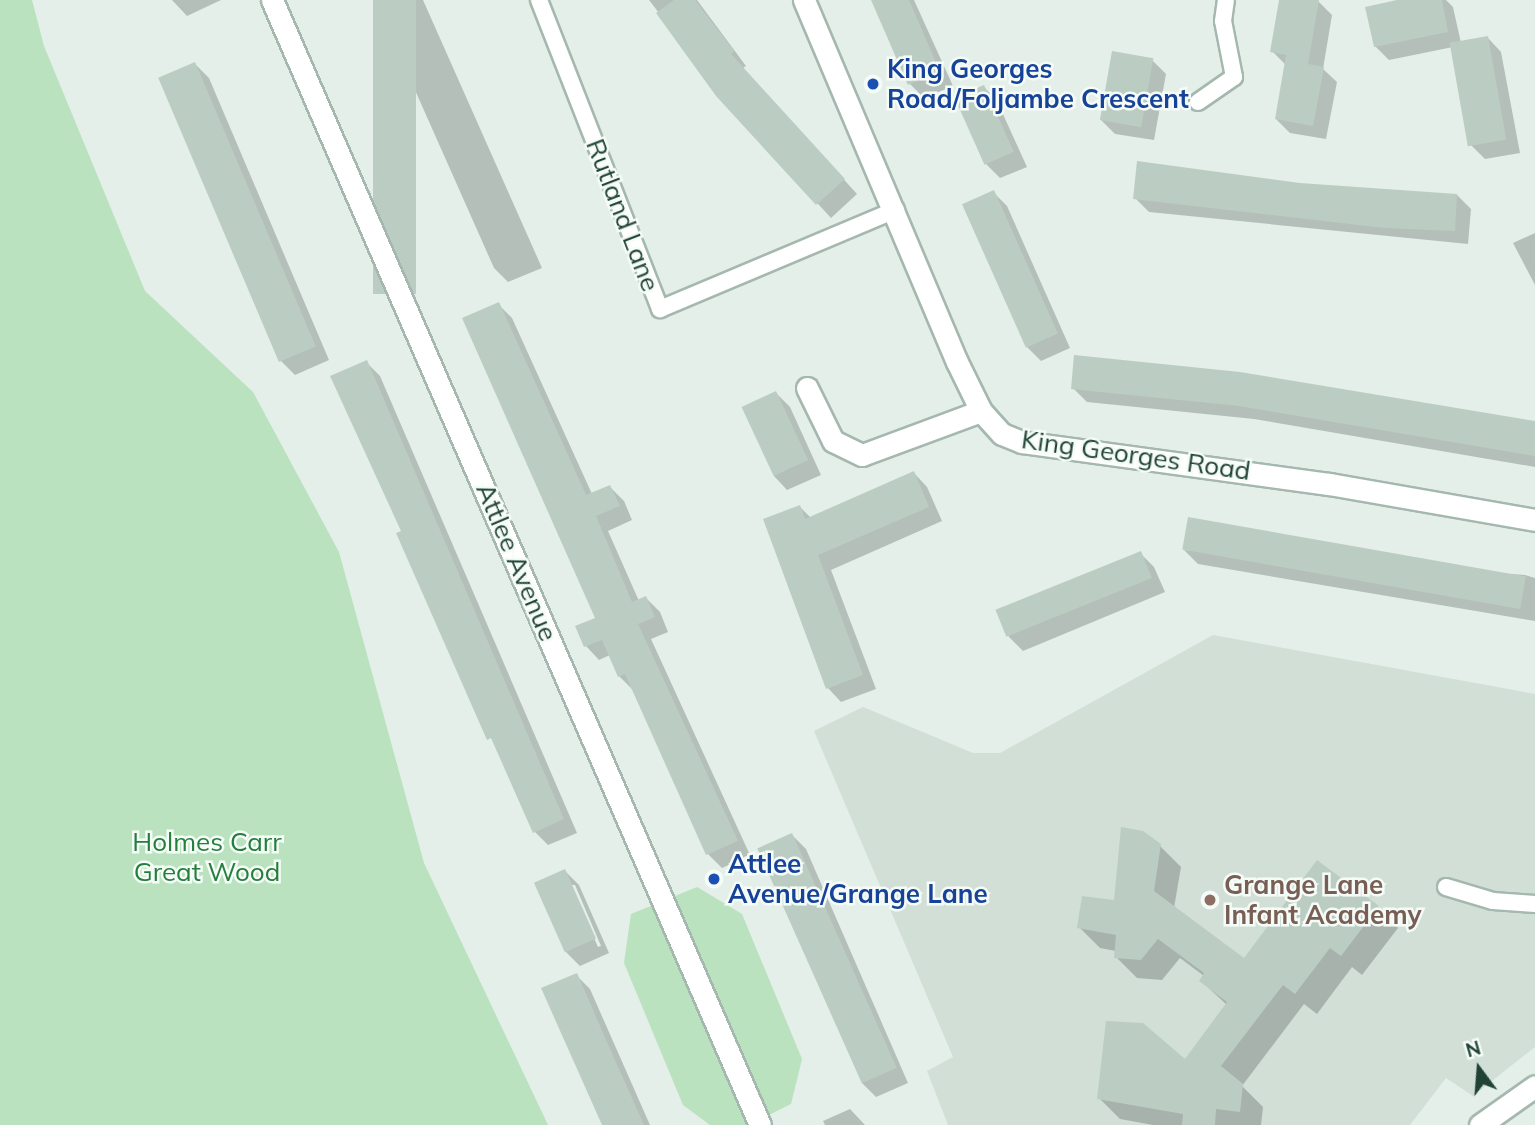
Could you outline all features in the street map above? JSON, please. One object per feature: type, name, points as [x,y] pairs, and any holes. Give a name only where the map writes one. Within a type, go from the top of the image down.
[{"type":"street","name":"Attlee Avenue","points":[[272,0],[760,1125]]},
{"type":"street","name":"King Georges Road","points":[[804,0],[981,411],[1002,434],[1022,442],[1329,484],[1535,520]]},
{"type":"street","points":[[807,388],[833,441],[862,455],[981,411]]},
{"type":"street","points":[[1480,1125],[1535,1086]]},
{"type":"lane","name":"Rutland Lane","points":[[539,0],[660,309],[896,210]]},
{"type":"lane","points":[[1199,102],[1234,78],[1223,21],[1226,0]]},
{"type":"lane","points":[[1446,887],[1493,901],[1535,904]]},
{"type":"shaded area","name":"Grange Lane Infant Academy","points":[[1213,635],[1535,694],[1535,1047],[1473,1096],[1446,1078],[1410,1125],[948,1125],[927,1071],[953,1057],[814,731],[863,707],[973,753],[1000,753]]},
{"type":"green space","name":"Holmes Carr Great Wood","points":[[0,0],[32,0],[44,46],[145,291],[253,392],[339,552],[424,863],[548,1125],[0,1125]]},
{"type":"green space","points":[[697,887],[742,914],[802,1059],[791,1104],[749,1125],[710,1125],[683,1105],[624,963],[631,914]]},
{"type":"building","points":[[373,0],[416,0],[416,294],[373,294]]},
{"type":"building","points":[[674,0],[695,0],[734,51],[731,54],[845,179],[816,205],[716,96],[656,13]]},
{"type":"building","points":[[871,0],[909,0],[940,72],[908,85]]},
{"type":"building","points":[[1279,0],[1319,0],[1308,64],[1324,67],[1313,126],[1275,119],[1286,55],[1270,52]]},
{"type":"building","points":[[1397,0],[1442,0],[1448,32],[1374,47],[1365,7]]},
{"type":"building","points":[[1488,36],[1506,139],[1468,146],[1450,43]]},
{"type":"building","points":[[1112,51],[1153,58],[1141,127],[1100,120]]},
{"type":"building","points":[[195,62],[316,346],[279,362],[158,78]]},
{"type":"building","points":[[984,85],[1014,152],[984,165],[955,98]]},
{"type":"building","points":[[1137,161],[1300,183],[1457,194],[1455,231],[1385,228],[1133,199]]},
{"type":"building","points":[[994,190],[1058,333],[1026,348],[962,204]]},
{"type":"building","points":[[499,302],[586,495],[610,485],[620,506],[596,516],[632,602],[646,596],[655,617],[638,624],[738,841],[706,855],[625,674],[618,677],[602,640],[584,647],[575,626],[595,618],[462,318]]},
{"type":"building","points":[[1074,355],[1240,372],[1535,421],[1535,456],[1239,406],[1071,389]]},
{"type":"building","points":[[367,360],[564,819],[533,833],[491,738],[487,740],[396,533],[401,531],[330,376]]},
{"type":"building","points":[[776,391],[808,460],[774,476],[742,407]]},
{"type":"building","points":[[914,471],[929,507],[818,555],[863,675],[826,689],[763,519],[800,505],[805,519]]},
{"type":"building","points":[[1188,517],[1526,577],[1520,609],[1182,549]]},
{"type":"building","points":[[1141,551],[1152,578],[1006,637],[995,610]]},
{"type":"building","points":[[1121,827],[1143,831],[1161,844],[1154,891],[1244,958],[1317,860],[1379,906],[1341,956],[1330,948],[1295,994],[1283,985],[1221,1066],[1243,1084],[1240,1112],[1216,1109],[1215,1125],[1182,1125],[1183,1114],[1097,1099],[1106,1021],[1143,1023],[1185,1059],[1227,1002],[1199,981],[1204,973],[1158,939],[1141,960],[1114,958],[1116,935],[1077,928],[1082,896],[1114,900]]},
{"type":"building","points":[[792,833],[897,1068],[862,1083],[757,848]]},
{"type":"building","points":[[565,869],[596,938],[565,952],[534,883]]},
{"type":"building","points":[[577,973],[644,1125],[602,1125],[541,988]]},
{"type":"place","name":"King Georges Road/Foljambe Crescent","points":[[873,84]]},
{"type":"place","name":"Attlee Avenue/Grange Lane","points":[[714,879]]},
{"type":"place","name":"Grange Lane Infant Academy","points":[[1210,900]]}]
